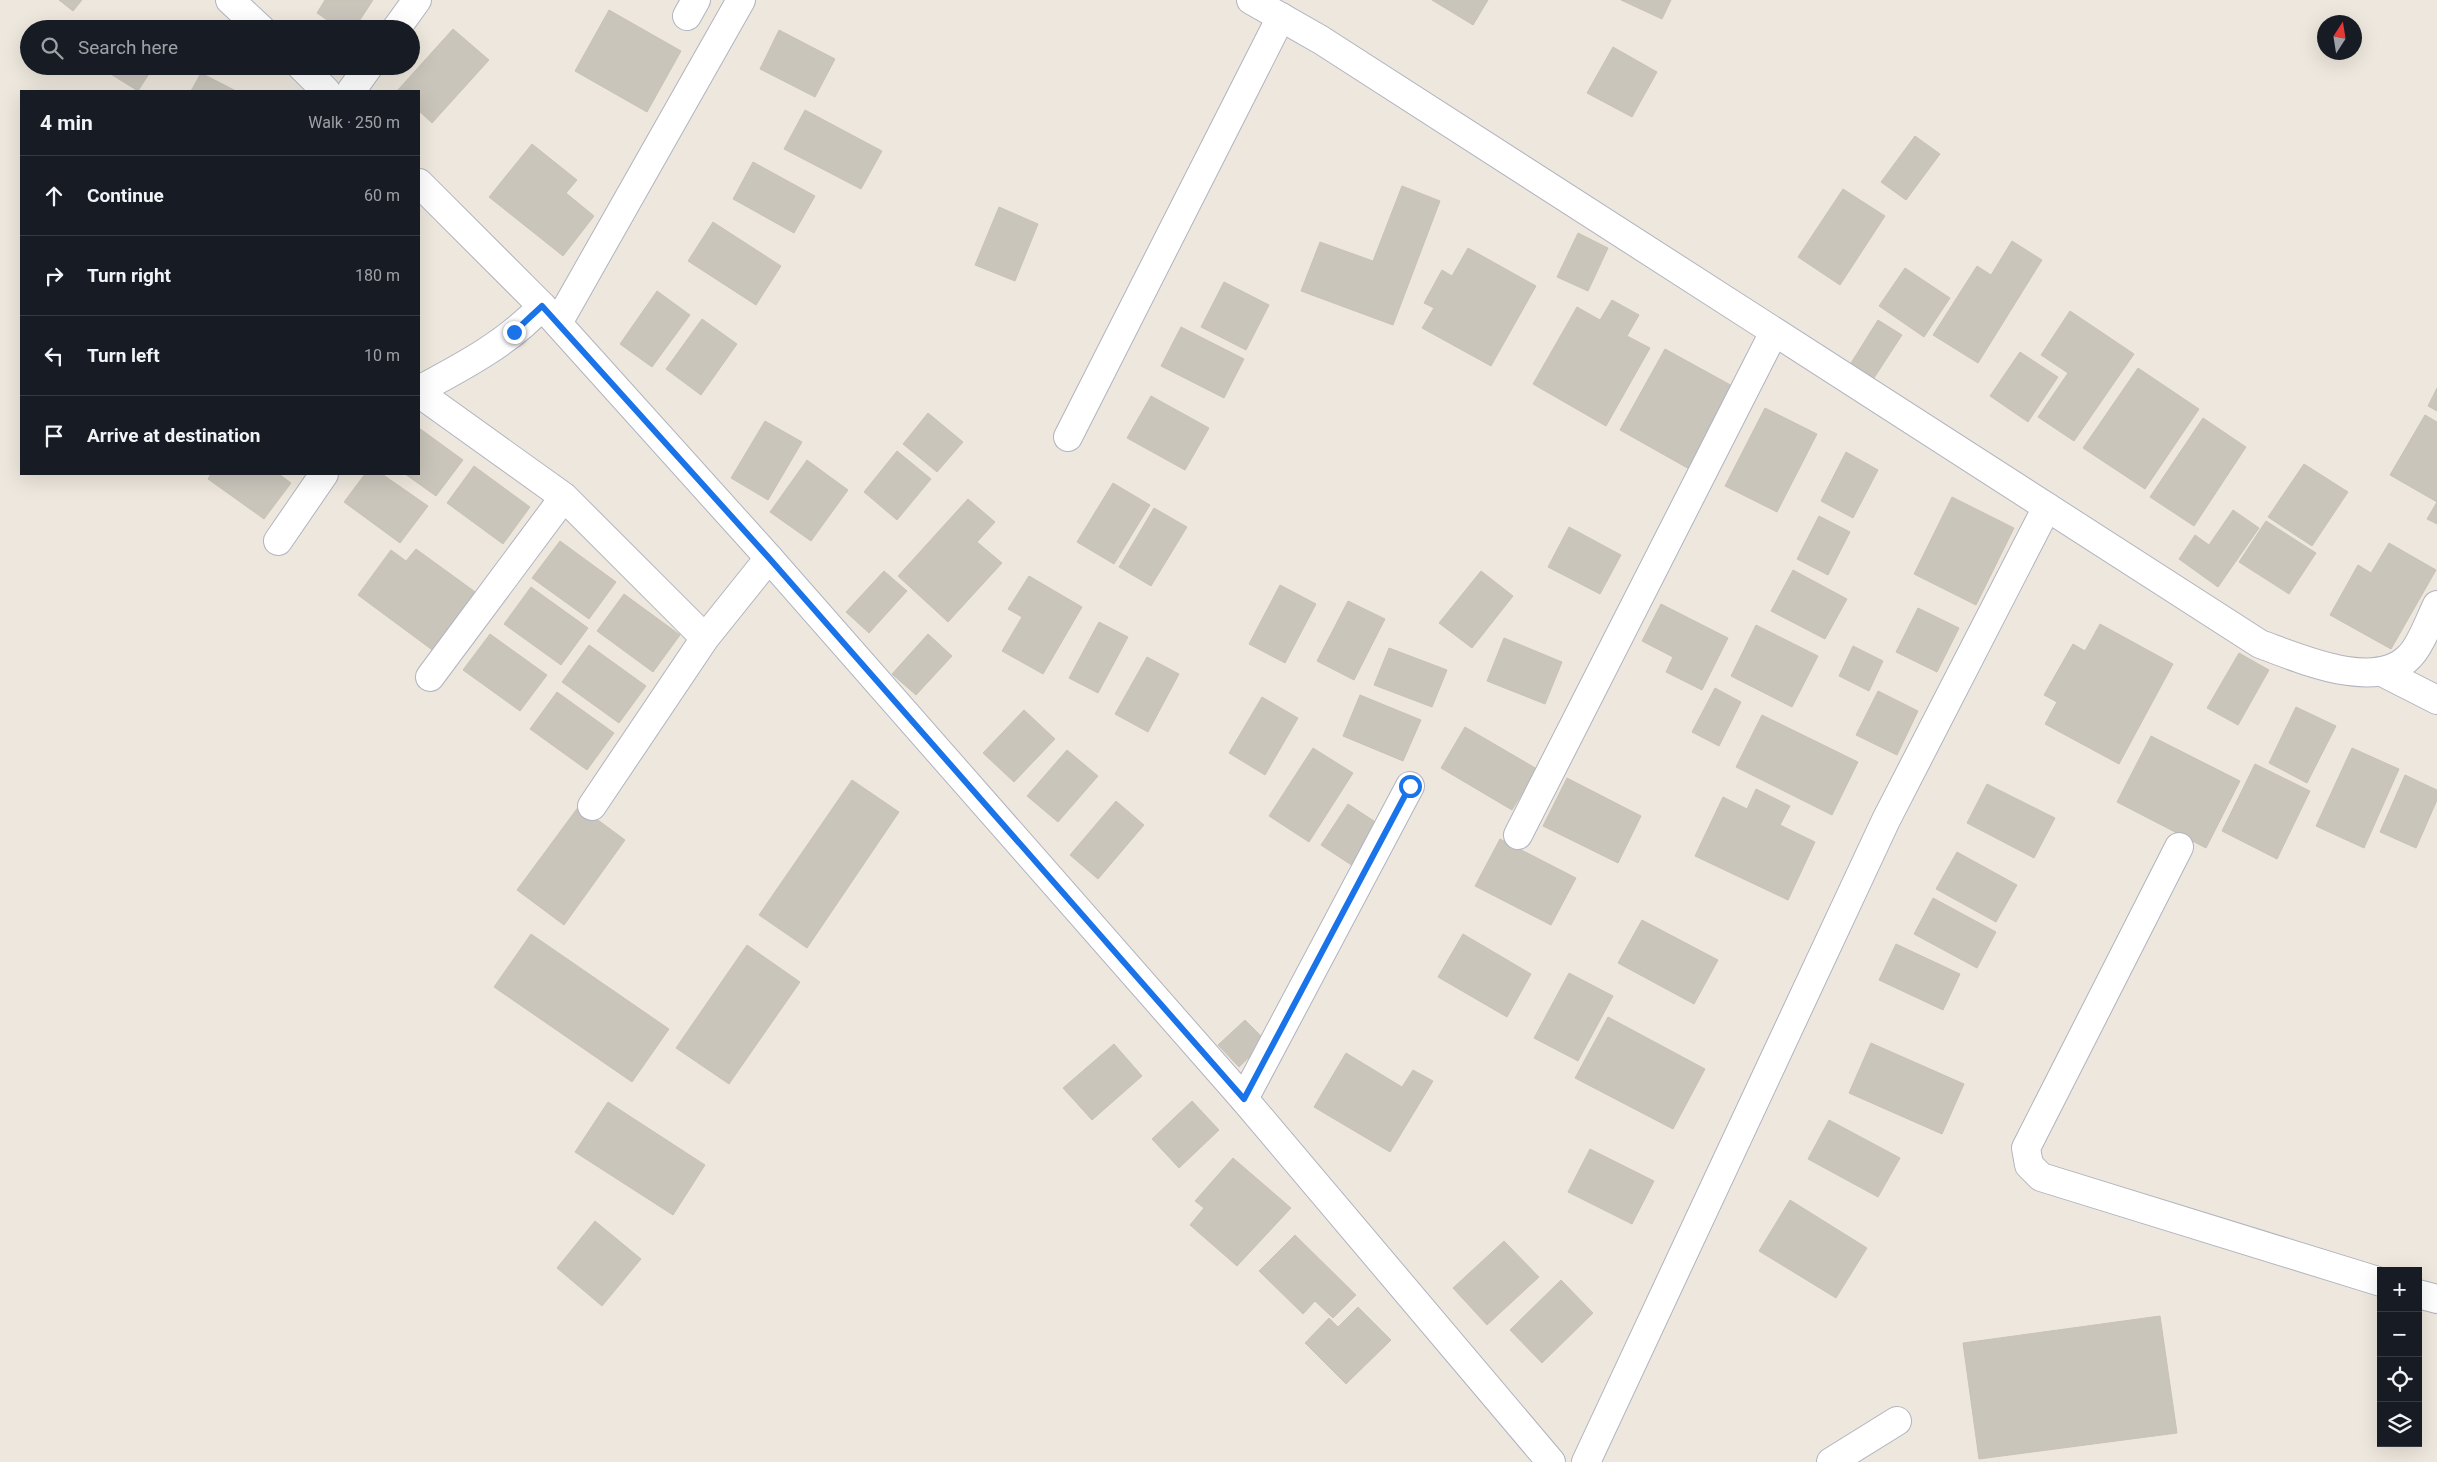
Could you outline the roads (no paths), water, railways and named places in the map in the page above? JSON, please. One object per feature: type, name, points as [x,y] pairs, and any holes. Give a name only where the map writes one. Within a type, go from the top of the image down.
[{"type":"street","points":[[230,0],[251,20]]},
{"type":"street","points":[[403,20],[417,0]]},
{"type":"street","points":[[420,390],[474,360],[537,320],[741,0]]},
{"type":"street","points":[[1251,0],[1321,40],[2260,644],[2318,666],[2351,671],[2382,672],[2399,666],[2411,655],[2437,605]]},
{"type":"street","points":[[1068,436],[1281,17]]},
{"type":"street","points":[[309,75],[325,90]]},
{"type":"street","points":[[352,90],[363,75]]},
{"type":"street","points":[[420,184],[758,572],[1244,1099],[1551,1462]]},
{"type":"street","points":[[1518,835],[1774,332]]},
{"type":"street","points":[[420,392],[564,497],[705,638]]},
{"type":"street","points":[[278,542],[323,475]]},
{"type":"street","points":[[430,677],[564,497]]},
{"type":"street","points":[[1586,1462],[1886,820],[2047,507]]},
{"type":"street","points":[[592,806],[705,638],[758,572]]},
{"type":"street","points":[[2382,672],[2437,700]]},
{"type":"street","points":[[1244,1099],[1410,786]]},
{"type":"street","points":[[2179,846],[2026,1148],[2029,1165],[2041,1177],[2377,1281]]},
{"type":"street","points":[[2422,1295],[2437,1299]]},
{"type":"street","points":[[1831,1462],[1897,1421]]}]
